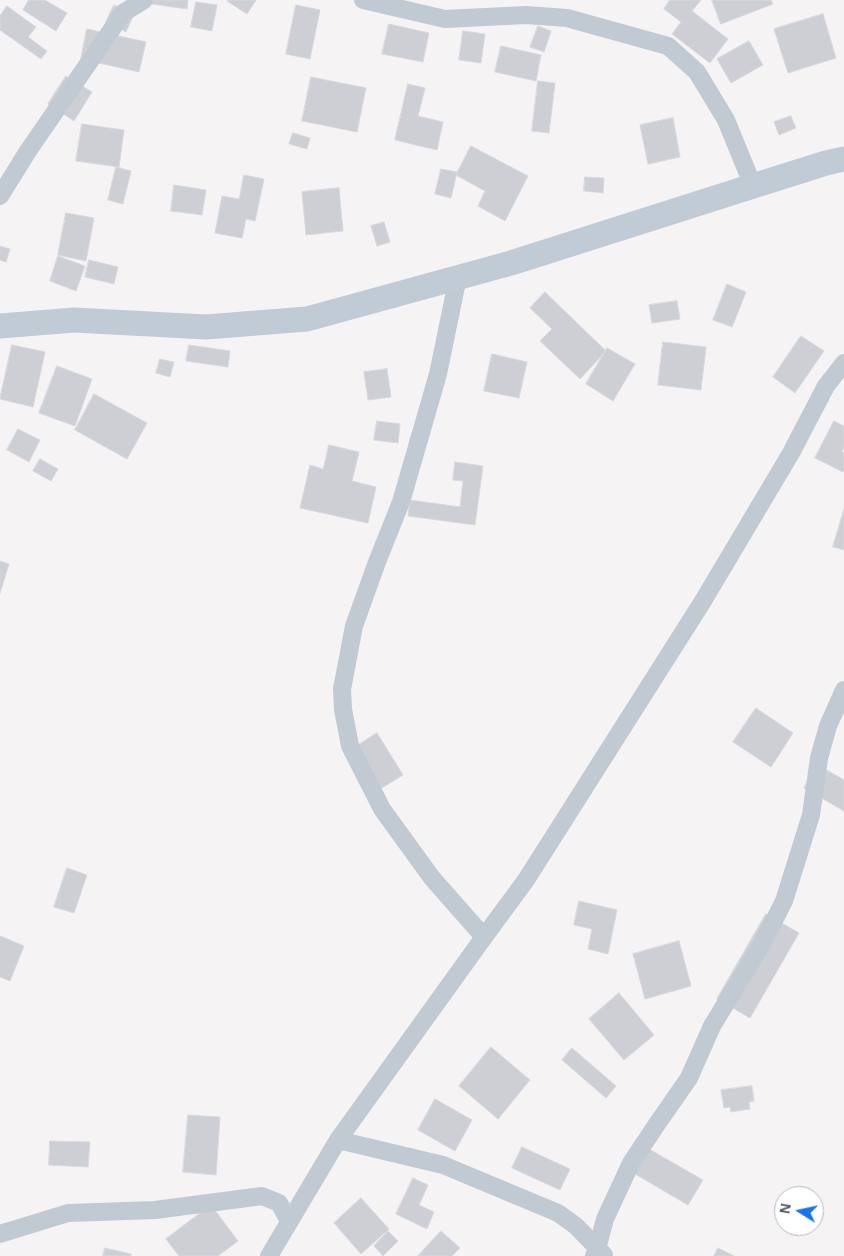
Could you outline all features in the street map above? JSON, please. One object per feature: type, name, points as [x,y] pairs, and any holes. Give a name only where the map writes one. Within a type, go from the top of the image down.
[{"type":"street","points":[[0,196],[122,13],[144,0]]},
{"type":"street","points":[[363,0],[446,19],[526,16],[567,18],[668,46],[697,72],[726,120],[753,186]]},
{"type":"street","points":[[0,326],[74,320],[206,327],[306,319],[511,263],[826,163],[844,159]]},
{"type":"street","points":[[458,277],[438,374],[402,502],[377,562],[354,626],[342,690],[343,709],[350,746],[382,809],[432,878],[484,937]]},
{"type":"street","points":[[269,1256],[338,1140],[526,880],[703,601],[791,453],[826,386],[844,363]]},
{"type":"street","points":[[599,1254],[605,1219],[631,1163],[689,1078],[712,1026],[762,944],[784,901],[810,815],[821,750],[828,726],[844,690]]},
{"type":"street","points":[[338,1140],[443,1165],[558,1213],[576,1226],[599,1254]]},
{"type":"street","points":[[0,1234],[68,1213],[154,1210],[262,1196],[279,1203],[289,1221]]},
{"type":"building","points":[[29,0],[45,0],[67,13],[56,31],[23,10]]},
{"type":"building","points":[[152,0],[188,0],[187,9],[152,4]]},
{"type":"building","points":[[228,0],[256,0],[247,14]]},
{"type":"building","points":[[670,0],[701,0],[692,11],[728,39],[710,63],[672,34],[681,22],[664,9]]},
{"type":"building","points":[[712,0],[771,0],[773,4],[721,24]]},
{"type":"building","points":[[196,2],[217,5],[212,31],[191,27]]},
{"type":"building","points":[[114,5],[134,14],[126,32],[106,22]]},
{"type":"building","points":[[296,5],[320,10],[310,59],[286,54]]},
{"type":"building","points":[[7,6],[36,27],[28,37],[47,51],[41,59],[0,30],[0,16]]},
{"type":"building","points":[[823,14],[836,58],[788,73],[774,29]]},
{"type":"building","points":[[389,24],[429,33],[423,62],[382,54]]},
{"type":"building","points":[[538,26],[551,31],[544,52],[530,47]]},
{"type":"building","points":[[87,29],[146,42],[139,72],[81,59]]},
{"type":"building","points":[[463,31],[485,34],[481,63],[459,60]]},
{"type":"building","points":[[749,41],[763,65],[731,83],[717,59]]},
{"type":"building","points":[[501,46],[541,55],[536,81],[495,72]]},
{"type":"building","points":[[66,76],[92,92],[74,121],[48,104]]},
{"type":"building","points":[[311,77],[366,88],[357,132],[302,121]]},
{"type":"building","points":[[538,81],[555,83],[549,133],[532,131]]},
{"type":"building","points":[[408,84],[425,88],[418,116],[443,122],[437,150],[395,140]]},
{"type":"building","points":[[791,116],[796,128],[779,135],[774,122]]},
{"type":"building","points":[[673,118],[680,157],[648,164],[640,125]]},
{"type":"building","points":[[82,124],[124,130],[119,167],[76,161]]},
{"type":"building","points":[[293,133],[310,138],[307,149],[289,144]]},
{"type":"building","points":[[471,146],[528,176],[505,221],[478,206],[485,191],[456,175]]},
{"type":"building","points":[[116,167],[131,171],[123,204],[108,200]]},
{"type":"building","points":[[441,169],[457,172],[451,198],[435,194]]},
{"type":"building","points":[[244,175],[264,179],[255,221],[246,219],[242,238],[215,233],[222,196],[239,199]]},
{"type":"building","points":[[585,177],[604,178],[603,193],[584,191]]},
{"type":"building","points":[[174,185],[206,190],[202,215],[171,211]]},
{"type":"building","points":[[339,188],[343,231],[306,235],[302,192]]},
{"type":"building","points":[[66,213],[94,218],[86,261],[58,255]]},
{"type":"building","points":[[384,222],[390,242],[377,246],[371,226]]},
{"type":"building","points":[[0,246],[10,249],[6,262],[0,260]]},
{"type":"building","points":[[58,256],[85,266],[76,291],[50,281]]},
{"type":"building","points":[[89,260],[118,267],[114,284],[85,277]]},
{"type":"building","points":[[727,284],[746,292],[732,327],[713,320]]},
{"type":"building","points":[[545,292],[606,351],[580,379],[540,341],[552,329],[530,308]]},
{"type":"building","points":[[677,301],[680,319],[652,323],[649,305]]},
{"type":"building","points":[[801,336],[824,351],[795,393],[773,377]]},
{"type":"building","points":[[663,342],[706,347],[701,390],[658,385]]},
{"type":"building","points":[[12,345],[45,352],[33,407],[0,399]]},
{"type":"building","points":[[189,345],[230,351],[228,367],[186,361]]},
{"type":"building","points":[[607,348],[635,364],[613,401],[586,384]]},
{"type":"building","points":[[492,354],[527,362],[519,398],[484,391]]},
{"type":"building","points":[[160,359],[174,362],[170,377],[156,373]]},
{"type":"building","points":[[57,366],[92,379],[75,426],[39,413]]},
{"type":"building","points":[[387,369],[391,397],[368,400],[364,372]]},
{"type":"building","points":[[94,394],[147,423],[127,459],[75,430]]},
{"type":"building","points":[[377,421],[400,424],[398,443],[374,440]]},
{"type":"building","points":[[834,421],[844,426],[843,472],[815,458]]},
{"type":"building","points":[[18,429],[40,440],[29,462],[7,450]]},
{"type":"building","points":[[329,445],[359,452],[352,481],[376,487],[368,523],[300,508],[310,465],[323,469]]},
{"type":"building","points":[[40,459],[58,469],[51,481],[33,471]]},
{"type":"building","points":[[455,462],[483,466],[475,525],[408,516],[410,500],[460,507],[463,481],[453,480]]},
{"type":"building","points":[[844,509],[844,550],[833,547]]},
{"type":"building","points":[[0,561],[9,564],[0,593]]},
{"type":"building","points":[[756,708],[793,733],[771,767],[733,742]]},
{"type":"building","points":[[377,733],[403,775],[377,791],[352,749]]},
{"type":"building","points":[[818,765],[844,780],[844,811],[804,788]]},
{"type":"building","points":[[67,868],[87,875],[74,913],[54,907]]},
{"type":"building","points":[[579,901],[617,910],[608,954],[588,949],[592,929],[574,925]]},
{"type":"building","points":[[766,914],[799,933],[750,1018],[717,999]]},
{"type":"building","points":[[0,936],[24,946],[10,981],[0,977]]},
{"type":"building","points":[[679,941],[691,986],[645,999],[633,954]]},
{"type":"building","points":[[619,993],[654,1035],[624,1060],[589,1019]]},
{"type":"building","points":[[491,1047],[530,1080],[498,1119],[459,1086]]},
{"type":"building","points":[[572,1048],[616,1086],[606,1098],[562,1060]]},
{"type":"building","points":[[752,1086],[754,1101],[749,1102],[750,1109],[731,1112],[730,1107],[724,1108],[721,1090]]},
{"type":"building","points":[[435,1099],[472,1120],[455,1151],[418,1130]]},
{"type":"building","points":[[188,1115],[220,1117],[216,1175],[183,1172]]},
{"type":"building","points":[[50,1141],[90,1142],[88,1167],[49,1165]]},
{"type":"building","points":[[522,1147],[570,1169],[560,1190],[512,1168]]},
{"type":"building","points":[[649,1149],[703,1180],[688,1205],[635,1174]]},
{"type":"building","points":[[413,1178],[428,1185],[419,1205],[434,1212],[427,1229],[396,1214]]},
{"type":"building","points":[[361,1198],[389,1229],[361,1254],[334,1223]]},
{"type":"building","points":[[211,1205],[238,1241],[218,1256],[179,1256],[166,1239]]},
{"type":"building","points":[[388,1231],[398,1241],[383,1256],[374,1246]]},
{"type":"building","points":[[441,1231],[460,1248],[452,1256],[418,1256]]},
{"type":"building","points":[[105,1248],[131,1254],[131,1256],[103,1256]]},
{"type":"building","points":[[718,1248],[734,1256],[714,1256]]}]
